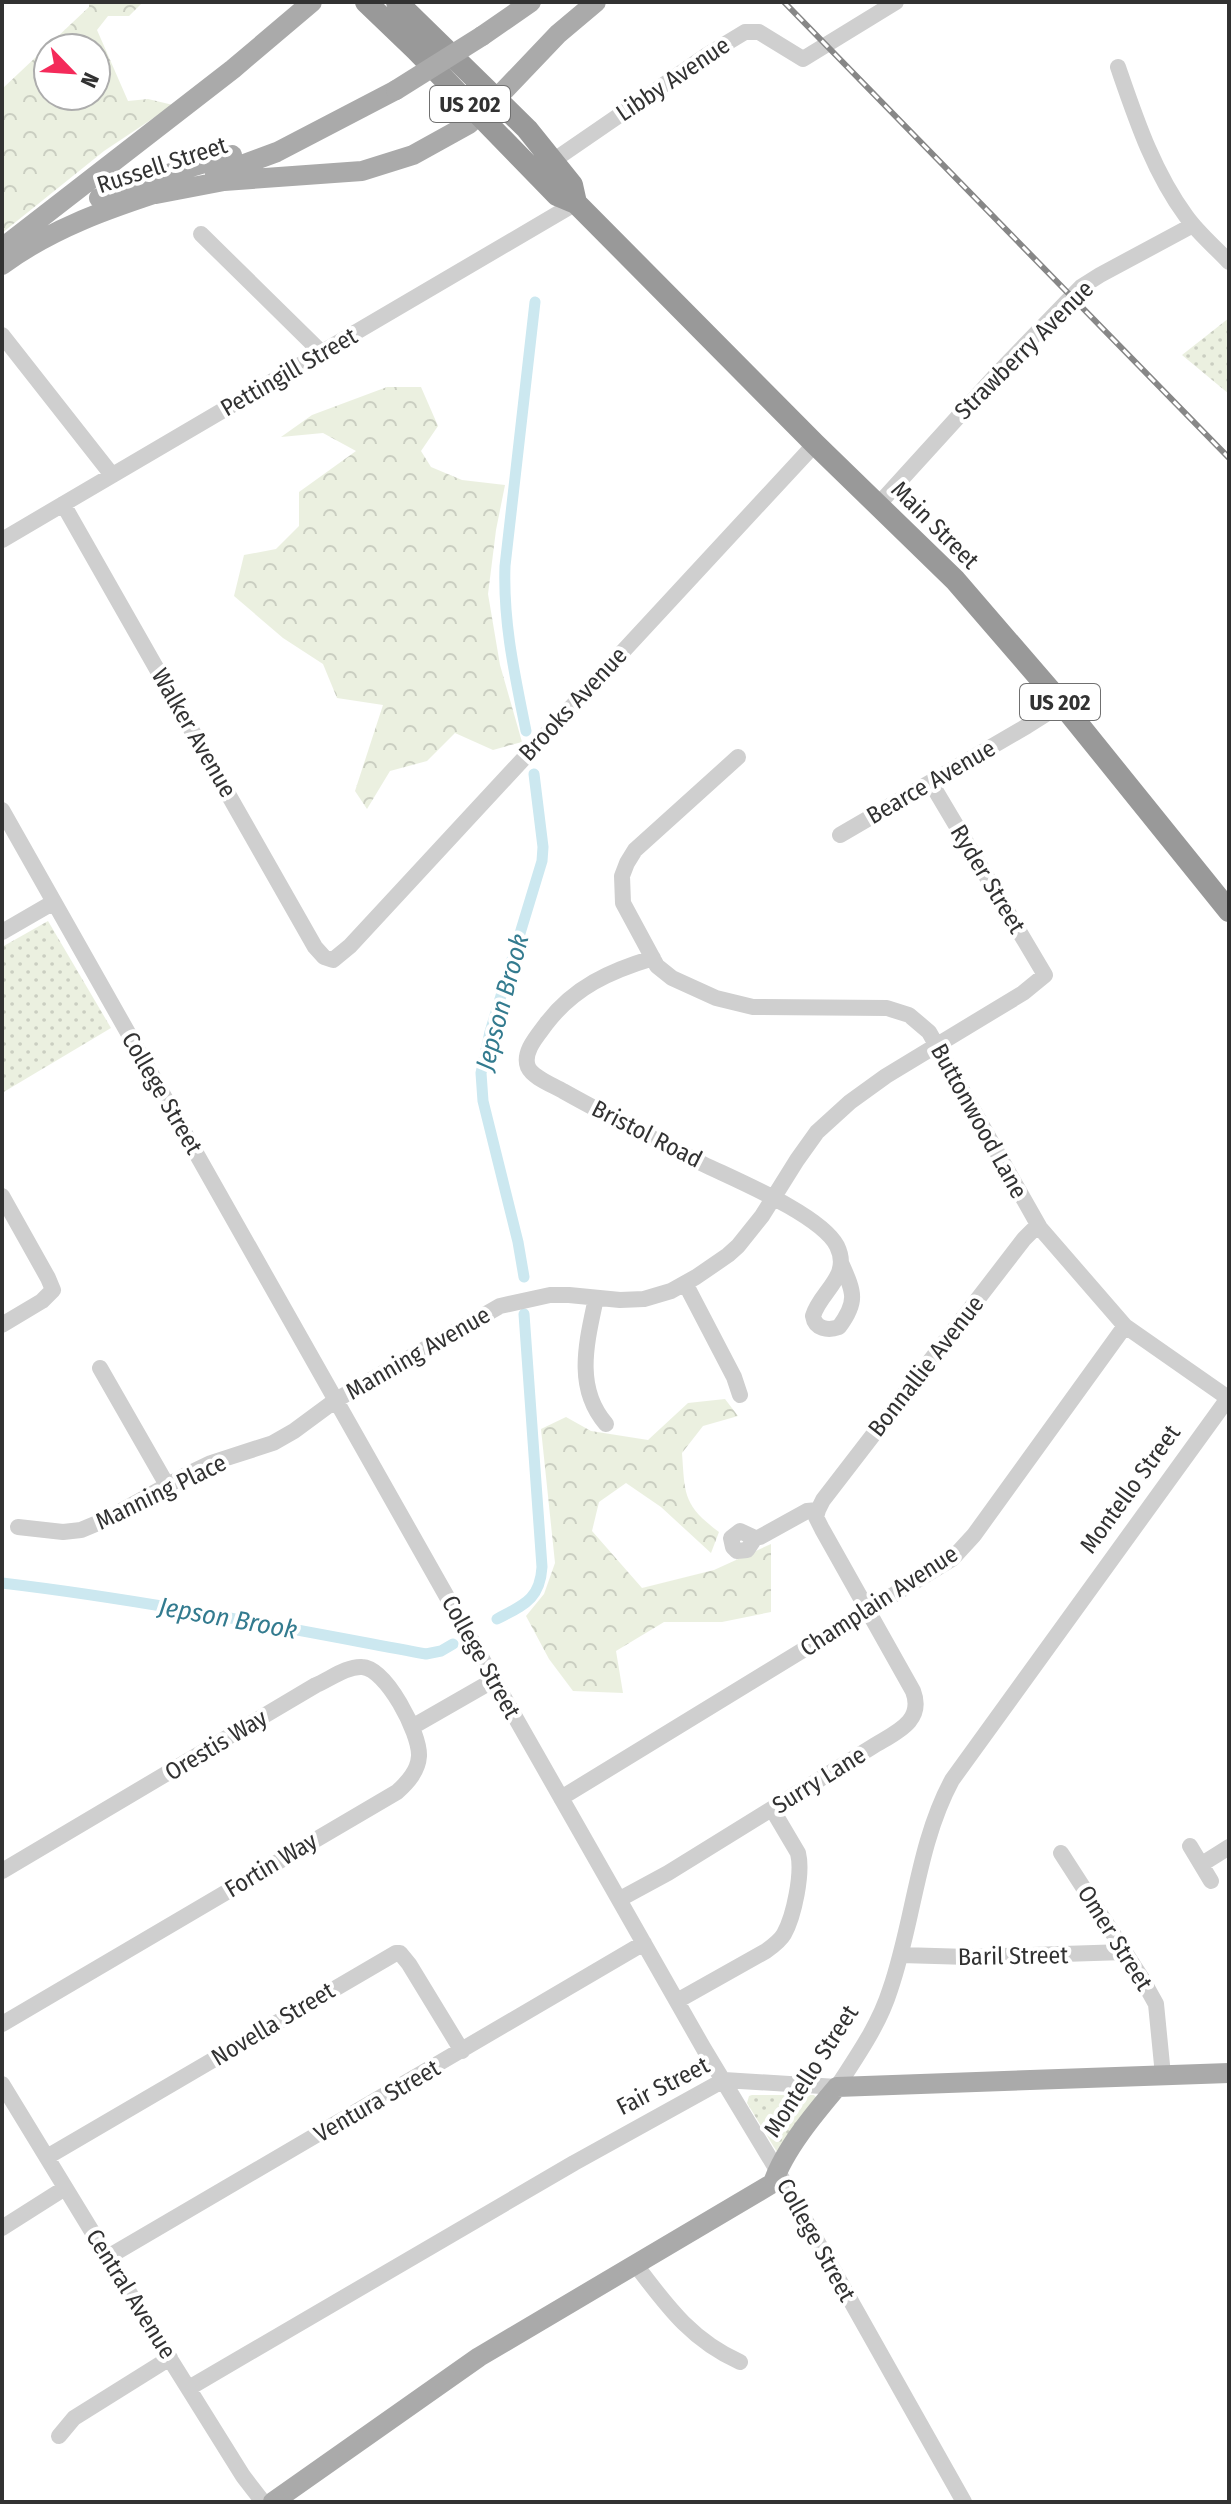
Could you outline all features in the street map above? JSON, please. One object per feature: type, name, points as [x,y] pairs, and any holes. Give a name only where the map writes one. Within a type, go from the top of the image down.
[{"type":"highway","name":"Main Street","points":[[366,2],[480,114],[544,166]]},
{"type":"highway","name":"Main Street","points":[[397,2],[497,98],[544,166],[557,195],[576,203],[955,580],[1062,704],[1229,911]]},
{"type":"main road","points":[[2,249],[223,77],[312,2]]},
{"type":"main road","name":"Russell Street","points":[[2,265],[74,223],[277,152],[396,90],[531,2]]},
{"type":"main road","points":[[156,194],[224,181],[362,171],[413,155],[469,124],[558,34],[596,2]]},
{"type":"main road","name":"Russell Street","points":[[2,249],[78,206],[137,183],[342,119]]},
{"type":"main road","name":"Fair Street","points":[[837,2087],[1229,2073]]},
{"type":"main road","name":"Montello Street","points":[[273,2502],[479,2357],[773,2183],[777,2170],[837,2087]]},
{"type":"street","name":"Libby Avenue","points":[[544,166],[745,32],[759,32],[803,59],[896,2]]},
{"type":"street","points":[[1118,67],[1144,145],[1184,214],[1229,262]]},
{"type":"street","name":"Pettingill Street","points":[[2,540],[576,203]]},
{"type":"street","name":"Strawberry Avenue","points":[[878,505],[1081,287],[1193,225]]},
{"type":"street","points":[[201,234],[322,353]]},
{"type":"street","points":[[2,335],[112,475]]},
{"type":"street","name":"Brooks Avenue","points":[[328,959],[338,958],[350,946],[815,444]]},
{"type":"street","name":"Walker Avenue","points":[[63,504],[315,947],[328,959]]},
{"type":"street","name":"Bearce Avenue","points":[[840,835],[1062,704]]},
{"type":"street","points":[[653,958],[623,903],[622,876],[627,863],[635,850],[738,757]]},
{"type":"street","name":"Ryder Street","points":[[931,783],[1045,975]]},
{"type":"street","name":"College Street","points":[[2,810],[964,2502]]},
{"type":"street","points":[[2,932],[54,902]]},
{"type":"street","name":"Buttonwood Lane","points":[[653,958],[661,971],[672,978],[734,1003],[775,1008],[877,1008],[901,1011],[922,1025],[1038,1225],[1125,1326],[1229,1397]]},
{"type":"street","name":"Bristol Road","points":[[653,958],[609,972],[564,1004],[532,1044],[527,1062],[534,1074],[794,1210],[828,1235],[838,1247],[842,1265]]},
{"type":"street","name":"Manning Avenue","points":[[336,1400],[500,1306],[550,1295],[644,1299],[685,1283],[728,1255],[751,1231],[797,1160],[833,1116],[886,1076],[1023,993],[1045,975]]},
{"type":"street","points":[[2,1196],[53,1290],[42,1301],[2,1325]]},
{"type":"street","name":"Bonnallie Avenue","points":[[818,1510],[907,1390],[1038,1225]]},
{"type":"street","points":[[685,1283],[734,1377],[740,1395]]},
{"type":"street","points":[[596,1298],[584,1365],[592,1404],[606,1424]]},
{"type":"street","name":"Champlain Avenue","points":[[561,1798],[943,1565],[961,1550],[1125,1326]]},
{"type":"street","points":[[100,1368],[167,1485]]},
{"type":"street","name":"Montello Street","points":[[837,2087],[875,2026],[890,1992],[933,1821],[952,1780],[1229,1397]]},
{"type":"street","name":"Manning Place","points":[[18,1527],[63,1532],[81,1530],[211,1463],[273,1443],[336,1400]]},
{"type":"street","points":[[753,1541],[743,1552],[737,1551],[730,1542],[737,1531],[755,1538],[807,1511],[818,1510],[816,1517],[868,1611]]},
{"type":"street","name":"Surry Lane","points":[[620,1899],[903,1728],[916,1711],[917,1704],[913,1691],[868,1611]]},
{"type":"street","name":"Orestis Way","points":[[2,1871],[316,1685],[353,1667],[365,1666],[384,1679],[412,1727]]},
{"type":"street","points":[[412,1727],[494,1680]]},
{"type":"street","name":"Fortin Way","points":[[2,2024],[397,1792],[416,1768],[419,1745],[412,1727]]},
{"type":"street","points":[[677,2001],[766,1951],[784,1934],[793,1907],[800,1861],[772,1809]]},
{"type":"street","points":[[1190,1846],[1211,1881]]},
{"type":"street","points":[[1202,1864],[1229,1847]]},
{"type":"street","name":"Omer Street","points":[[1061,1853],[1156,2004],[1163,2075]]},
{"type":"street","name":"Ventura Street","points":[[108,2257],[644,1943]]},
{"type":"street","name":"Baril Street","points":[[901,1955],[969,1957],[1125,1952]]},
{"type":"street","name":"Novella Street","points":[[47,2157],[396,1953],[400,1953],[409,1964],[462,2051]]},
{"type":"street","name":"Fair Street","points":[[189,2388],[574,2163],[724,2080],[837,2087]]},
{"type":"street","name":"Central Avenue","points":[[2,2084],[243,2476],[263,2502]]},
{"type":"street","points":[[2,2228],[65,2188]]},
{"type":"street","points":[[635,2264],[692,2333],[725,2356],[740,2362]]},
{"type":"street","points":[[59,2436],[74,2418],[170,2358]]},
{"type":"green space","points":[[89,2],[143,2],[129,16],[108,16],[98,32],[62,32],[89,7]]},
{"type":"green space","points":[[32,61],[32,112],[112,112],[112,64],[128,101],[148,99],[173,105],[104,151],[2,233],[2,89]]},
{"type":"green space","points":[[1229,318],[1229,394],[1182,355]]},
{"type":"green space","points":[[387,387],[421,387],[438,426],[421,451],[431,467],[462,480],[505,485],[488,594],[500,665],[522,742],[493,750],[455,733],[427,761],[390,771],[367,809],[355,791],[383,705],[337,698],[323,664],[283,638],[234,596],[244,555],[276,549],[299,526],[299,492],[356,451],[323,433],[281,437],[312,415]]},
{"type":"green space","points":[[48,921],[111,1028],[2,1093],[2,947]]},
{"type":"green space","points":[[725,1399],[738,1416],[703,1426],[682,1453],[688,1498],[698,1514],[719,1532],[711,1553],[661,1507],[626,1483],[599,1502],[592,1531],[642,1588],[714,1570],[771,1544],[771,1612],[722,1622],[664,1622],[616,1651],[623,1693],[573,1691],[549,1659],[526,1616],[544,1594],[555,1563],[541,1429],[566,1417],[591,1431],[648,1440],[688,1403]]},
{"type":"green space","points":[[752,2095],[814,2095],[817,2098],[777,2152],[747,2103]]},
{"type":"waterway","name":"Jepson Brook","points":[[526,731],[508,629],[505,566],[535,302]]},
{"type":"waterway","name":"Jepson Brook","points":[[524,1277],[483,1101],[481,1073],[490,1032],[542,861],[534,774]]},
{"type":"waterway","name":"Jepson Brook","points":[[497,1619],[534,1594],[542,1567],[524,1314]]},
{"type":"waterway","name":"Jepson Brook","points":[[2,1583],[162,1606],[426,1654],[453,1644]]},
{"type":"railway","points":[[784,2],[1229,458]]}]
